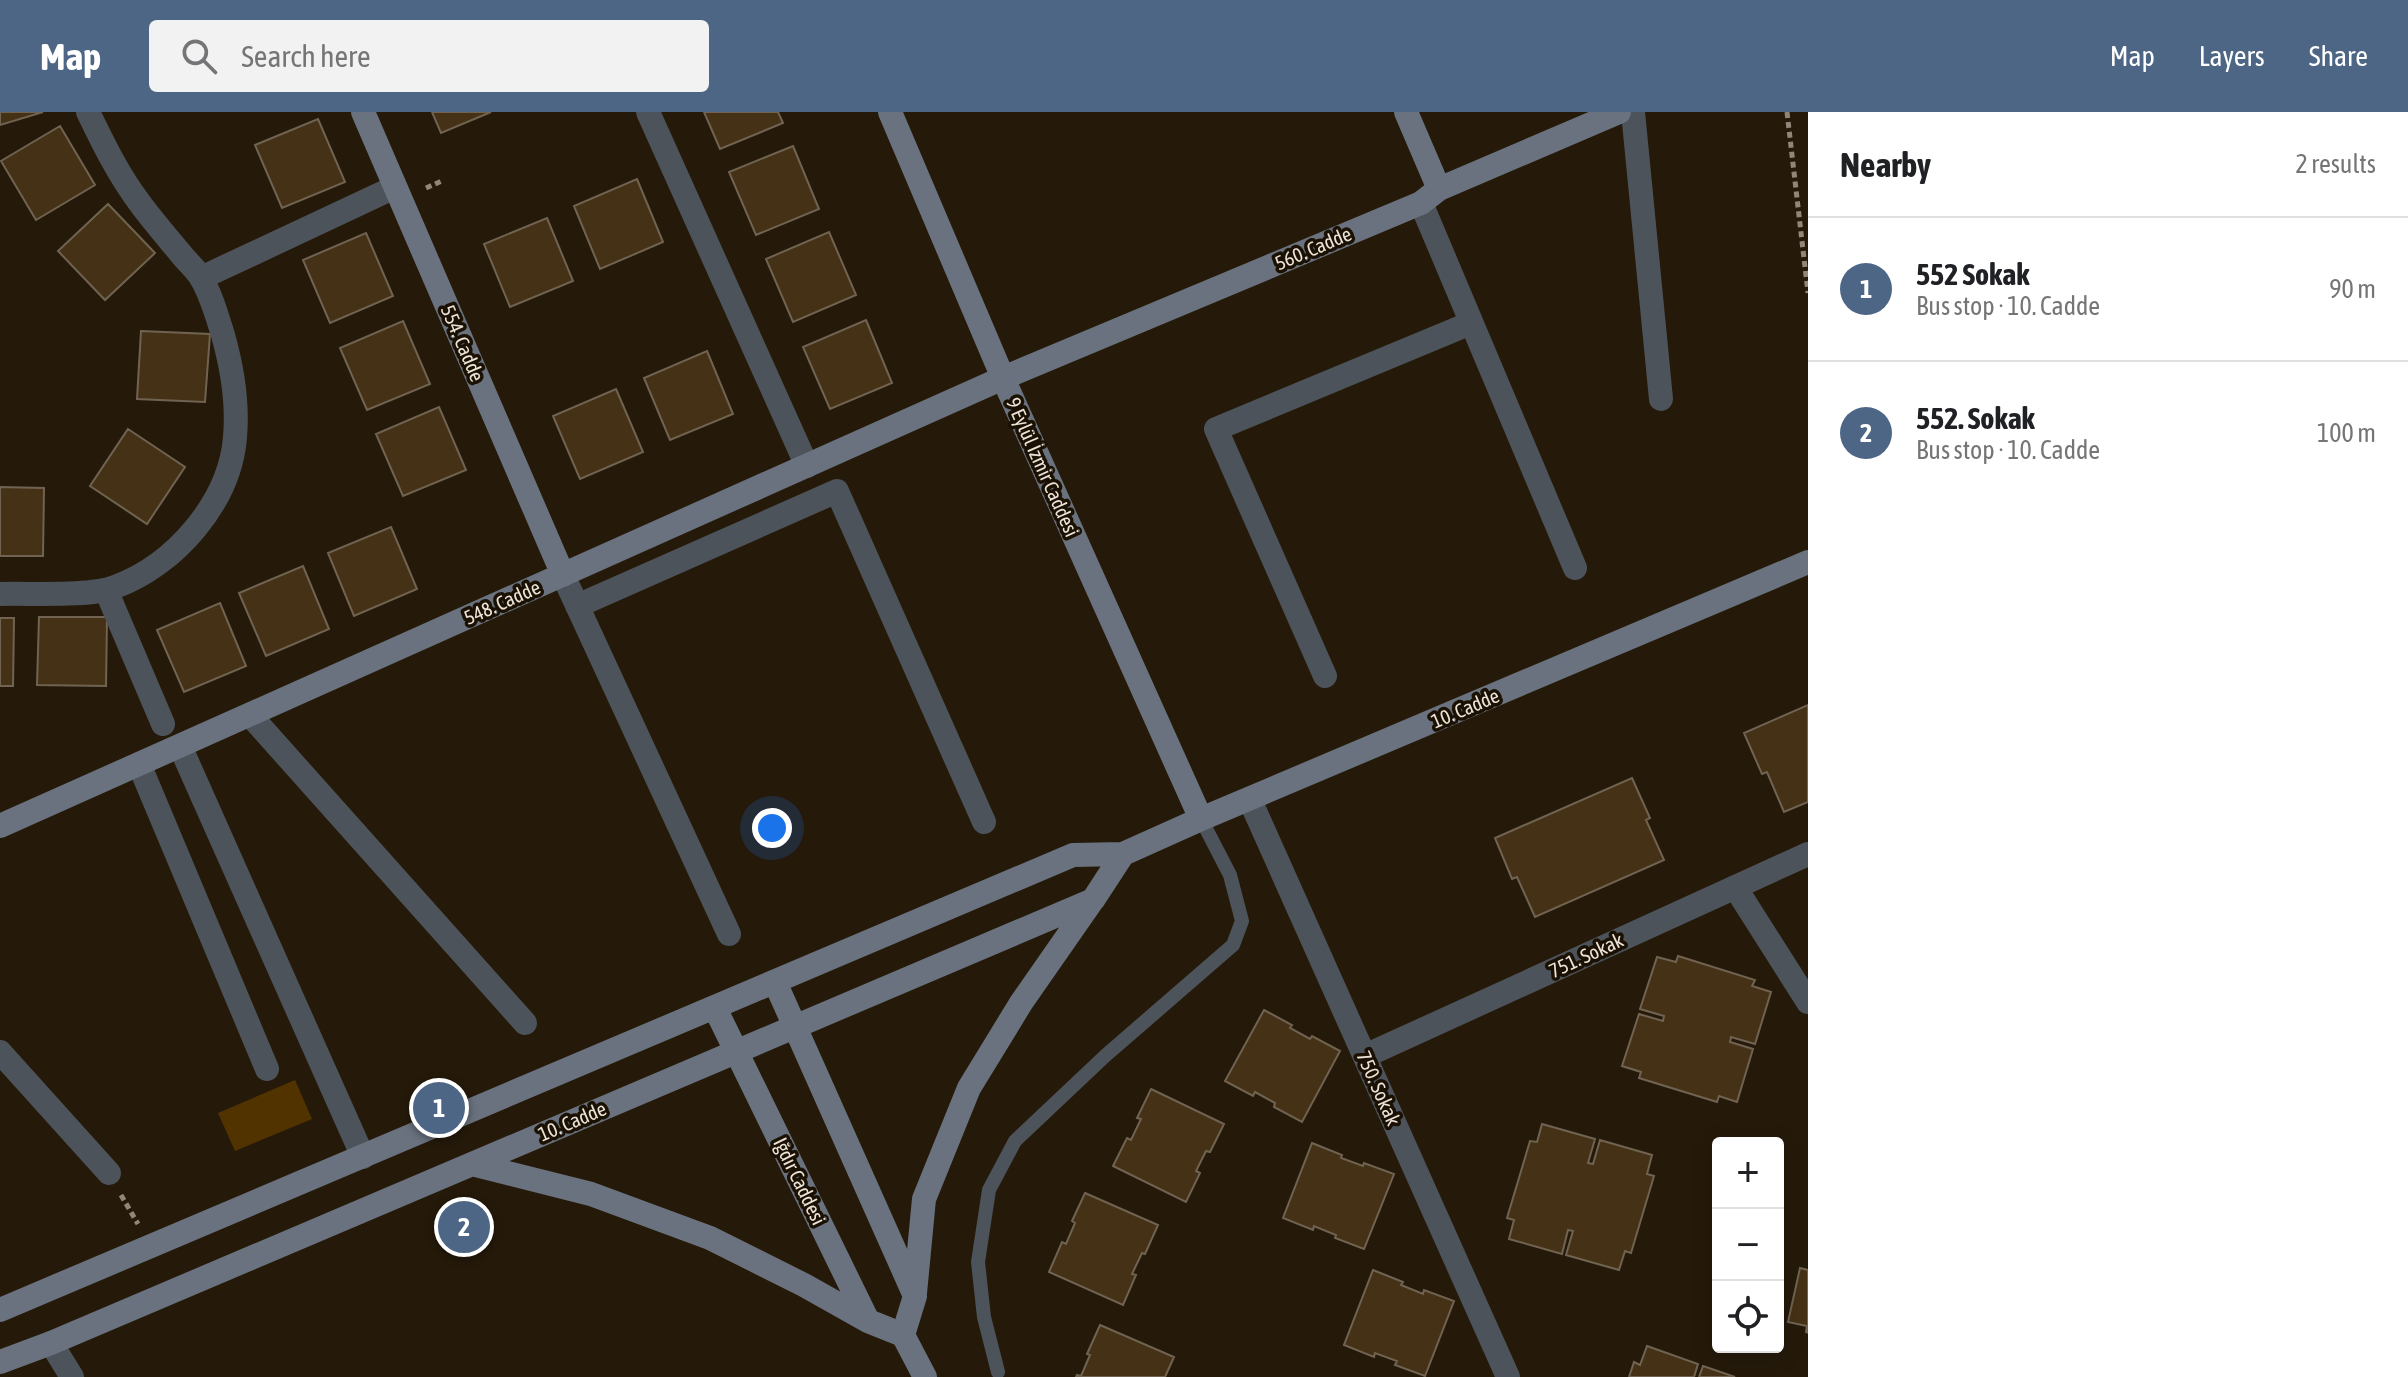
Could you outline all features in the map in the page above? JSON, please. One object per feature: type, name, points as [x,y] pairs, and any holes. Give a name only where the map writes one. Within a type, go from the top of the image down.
[{"type":"main road","name":"554. Cadde","points":[[363,112],[563,575]]},
{"type":"main road","name":"9 Eylül İzmir Caddesi","points":[[890,112],[1003,378],[1201,819]]},
{"type":"main road","points":[[1406,112],[1430,196]]},
{"type":"main road","name":"560. Cadde","points":[[1003,378],[1619,112]]},
{"type":"main road","name":"548. Cadde","points":[[0,826],[1003,378]]},
{"type":"main road","name":"10. Cadde","points":[[0,1310],[1073,855],[1123,854],[1808,562]]},
{"type":"main road","points":[[903,1335],[915,1296],[924,1199],[969,1088],[1021,1003],[1123,854]]},
{"type":"main road","name":"10. Cadde","points":[[0,1362],[1093,900]]},
{"type":"main road","points":[[775,982],[915,1296]]},
{"type":"main road","name":"Iğdır Caddesi","points":[[715,1008],[868,1321]]},
{"type":"main road","points":[[472,1164],[591,1194],[710,1238],[868,1321],[903,1335],[925,1377]]},
{"type":"street","points":[[0,594],[106,590],[142,575],[190,536],[214,500],[229,466],[235,440],[234,386],[228,352],[201,278],[117,170],[88,112]]},
{"type":"street","points":[[648,112],[807,466]]},
{"type":"street","points":[[1633,112],[1661,399]]},
{"type":"street","points":[[201,278],[395,187]]},
{"type":"street","points":[[1430,196],[1471,323],[1575,568]]},
{"type":"street","points":[[1325,676],[1216,429],[1471,323]]},
{"type":"street","points":[[577,606],[837,491],[984,822]]},
{"type":"street","points":[[563,575],[729,934]]},
{"type":"street","points":[[106,590],[163,724]]},
{"type":"street","points":[[250,715],[525,1023]]},
{"type":"street","points":[[180,746],[363,1157]]},
{"type":"street","points":[[139,764],[267,1069]]},
{"type":"street","name":"750. Sokak","points":[[1250,800],[1508,1377]]},
{"type":"street","name":"751. Sokak","points":[[1365,1056],[1808,854]]},
{"type":"street","points":[[1735,887],[1808,1002]]},
{"type":"street","points":[[0,1052],[109,1173]]},
{"type":"street","points":[[51,1343],[72,1377]]},
{"type":"lane","points":[[998,1372],[984,1317],[978,1262],[989,1190],[1015,1141],[1105,1056],[1233,945],[1242,921],[1230,875],[1201,819]]},
{"type":"path","points":[[1787,112],[1808,293]]},
{"type":"path","points":[[109,1173],[151,1247]]},
{"type":"shaded area","points":[[295,1080],[312,1119],[235,1151],[218,1113]]},
{"type":"building","points":[[0,112],[43,112],[0,125]]},
{"type":"building","points":[[432,112],[491,112],[441,133]]},
{"type":"building","points":[[704,112],[778,112],[783,123],[720,149]]},
{"type":"building","points":[[318,119],[345,182],[282,208],[255,145]]},
{"type":"building","points":[[60,126],[95,185],[36,220],[1,161]]},
{"type":"building","points":[[793,146],[819,209],[756,235],[729,172]]},
{"type":"building","points":[[637,179],[663,242],[600,269],[574,206]]},
{"type":"building","points":[[108,204],[155,253],[105,300],[58,251]]},
{"type":"building","points":[[547,218],[573,281],[510,307],[484,244]]},
{"type":"building","points":[[829,232],[856,295],[793,322],[766,259]]},
{"type":"building","points":[[366,233],[393,296],[330,323],[303,260]]},
{"type":"building","points":[[866,320],[892,383],[830,409],[803,347]]},
{"type":"building","points":[[403,321],[430,384],[367,410],[340,348]]},
{"type":"building","points":[[141,331],[210,334],[205,402],[137,399]]},
{"type":"building","points":[[707,351],[733,414],[670,440],[644,378]]},
{"type":"building","points":[[616,389],[643,452],[580,479],[553,416]]},
{"type":"building","points":[[439,407],[466,470],[403,496],[376,434]]},
{"type":"building","points":[[128,429],[185,467],[147,524],[90,486]]},
{"type":"building","points":[[0,487],[44,488],[43,556],[0,556]]},
{"type":"building","points":[[391,527],[417,589],[354,616],[328,553]]},
{"type":"building","points":[[303,566],[329,629],[266,656],[239,593]]},
{"type":"building","points":[[220,603],[246,666],[184,692],[157,630]]},
{"type":"building","points":[[39,617],[107,617],[106,686],[37,685]]},
{"type":"building","points":[[0,618],[14,618],[13,686],[0,686]]},
{"type":"building","points":[[1808,705],[1808,802],[1784,812],[1767,772],[1762,774],[1744,733]]},
{"type":"building","points":[[1632,778],[1664,860],[1535,917],[1517,877],[1512,879],[1495,838]]},
{"type":"building","points":[[1678,956],[1755,980],[1752,986],[1771,992],[1755,1044],[1731,1037],[1730,1042],[1753,1049],[1737,1102],[1719,1096],[1717,1102],[1639,1078],[1641,1072],[1622,1066],[1639,1014],[1663,1021],[1664,1016],[1640,1009],[1657,957],[1676,962]]},
{"type":"building","points":[[1264,1010],[1310,1039],[1312,1036],[1340,1051],[1302,1122],[1274,1107],[1275,1103],[1255,1092],[1253,1096],[1225,1081]]},
{"type":"building","points":[[1151,1089],[1224,1124],[1196,1171],[1200,1173],[1186,1202],[1113,1166],[1127,1138],[1131,1140],[1141,1119],[1137,1118]]},
{"type":"building","points":[[1542,1124],[1595,1139],[1588,1163],[1593,1164],[1600,1140],[1652,1155],[1647,1174],[1654,1176],[1631,1253],[1625,1251],[1619,1270],[1566,1255],[1573,1231],[1568,1230],[1562,1254],[1509,1239],[1514,1220],[1507,1218],[1530,1141],[1537,1142]]},
{"type":"building","points":[[1312,1143],[1342,1155],[1341,1158],[1394,1174],[1364,1249],[1314,1226],[1313,1230],[1283,1218]]},
{"type":"building","points":[[1085,1193],[1158,1225],[1132,1274],[1136,1275],[1123,1305],[1049,1272],[1062,1242],[1066,1244],[1075,1223],[1072,1221]]},
{"type":"building","points":[[1800,1268],[1808,1270],[1808,1333],[1807,1326],[1788,1322]]},
{"type":"building","points":[[1373,1270],[1423,1294],[1424,1290],[1454,1301],[1425,1376],[1395,1365],[1397,1361],[1375,1353],[1374,1357],[1344,1345]]},
{"type":"building","points":[[1100,1325],[1174,1357],[1165,1377],[1076,1377],[1081,1376]]},
{"type":"building","points":[[1647,1346],[1698,1364],[1694,1377],[1629,1377],[1634,1362],[1640,1365]]},
{"type":"building","points":[[1703,1366],[1735,1377],[1699,1377]]},
{"type":"place","name":"552 Sokak","points":[[439,1108]]},
{"type":"place","name":"552. Sokak","points":[[464,1227]]}]
